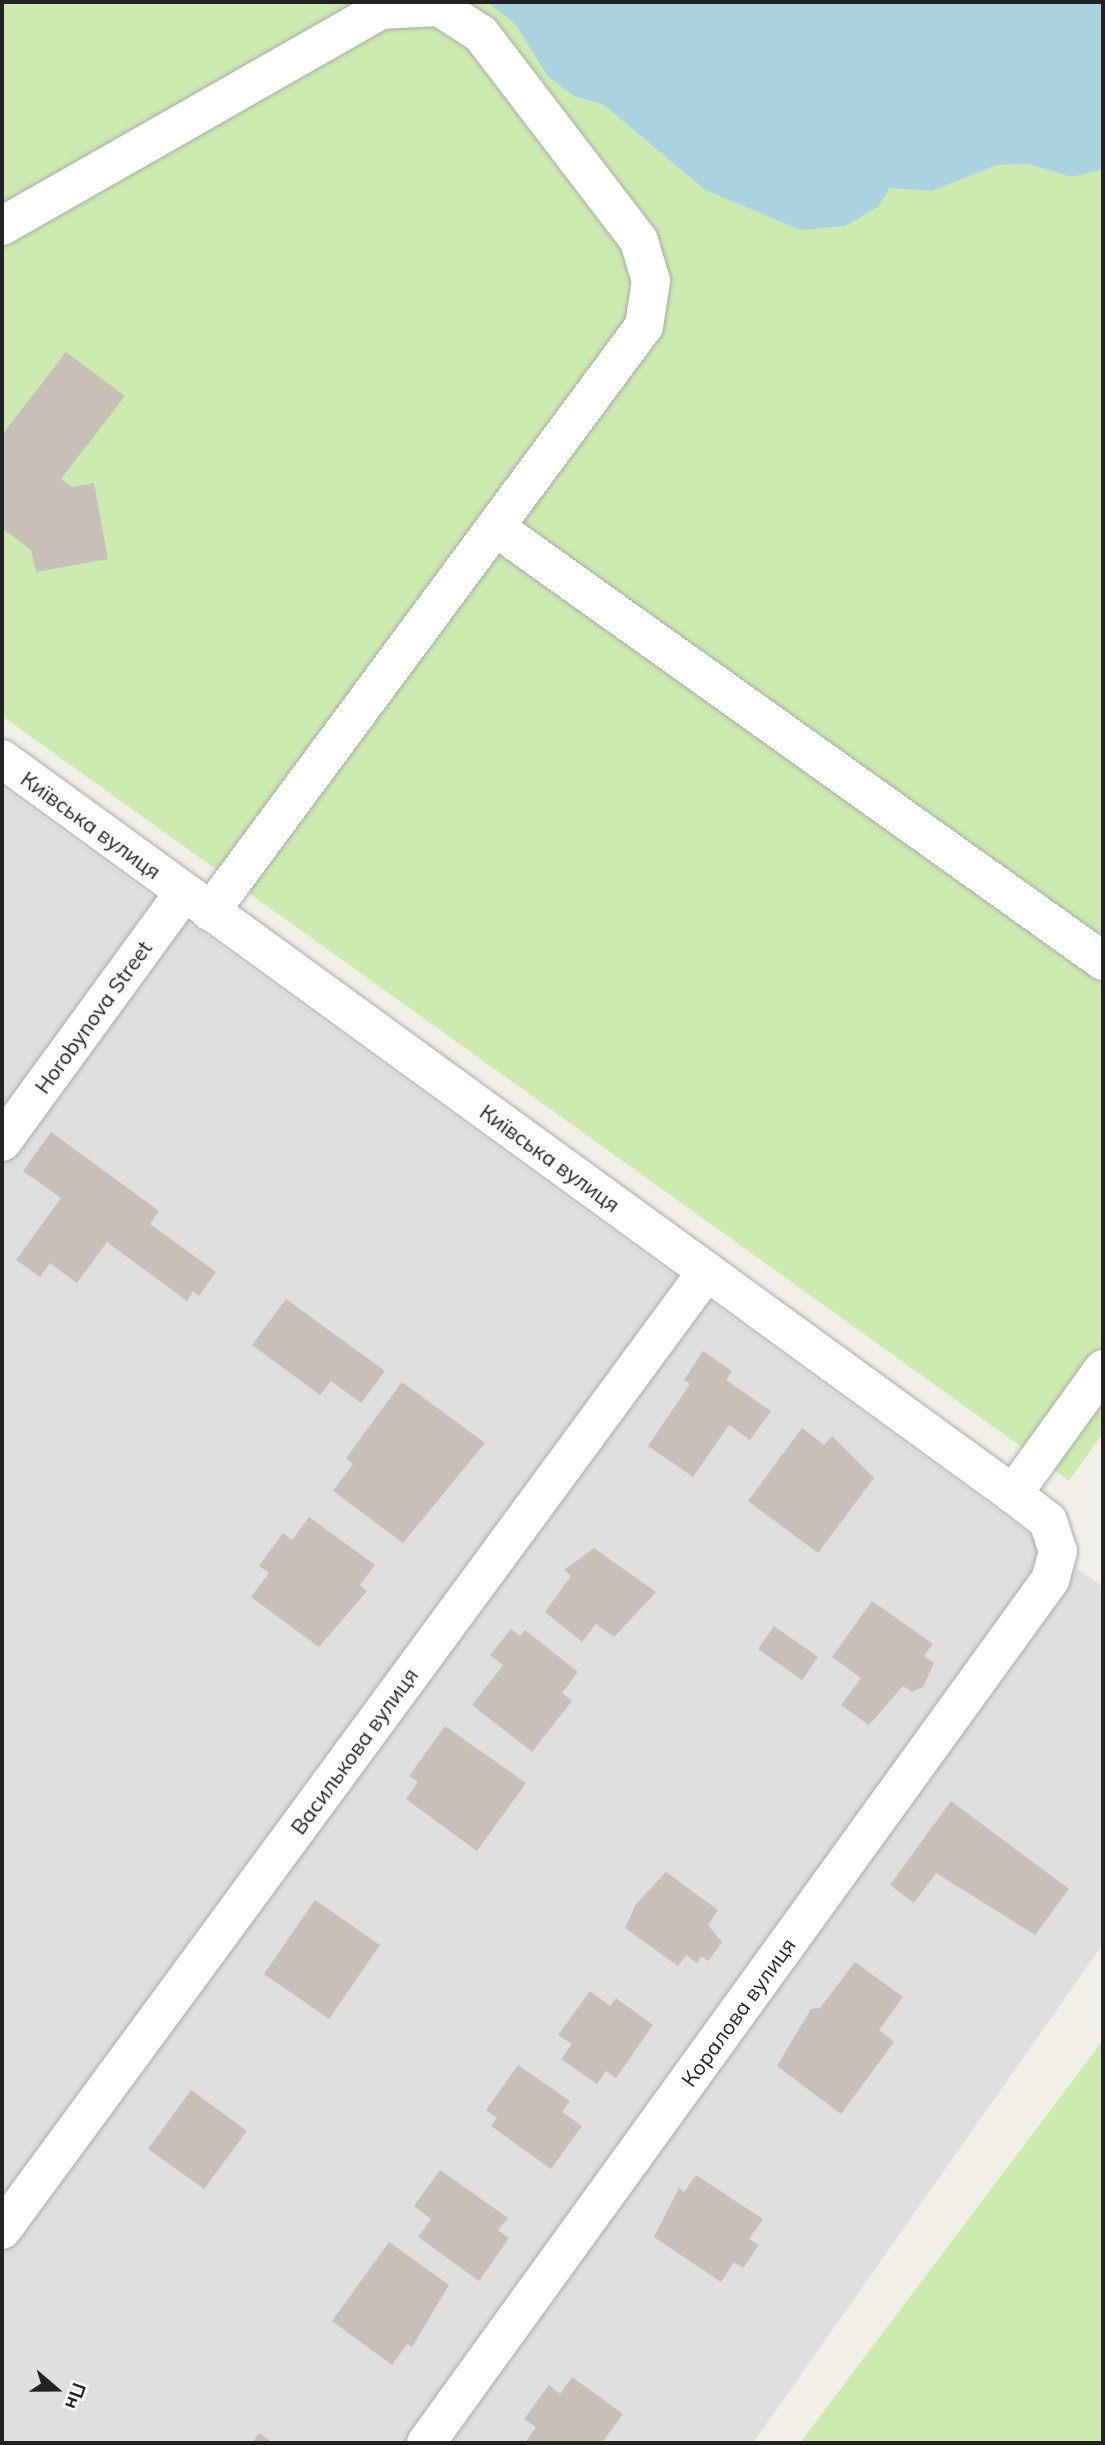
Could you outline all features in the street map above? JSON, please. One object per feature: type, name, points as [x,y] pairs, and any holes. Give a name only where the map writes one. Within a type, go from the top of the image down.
[{"type":"street","name":"Horobynova Street","points":[[2,226],[380,10],[439,7],[481,34],[639,241],[651,281],[644,326],[495,527],[2,1142]]},
{"type":"street","points":[[495,527],[1103,961]]},
{"type":"street","name":"Київська вулиця","points":[[2,760],[1048,1521],[1058,1551],[1050,1580]]},
{"type":"street","name":"Василькова вулиця","points":[[2,2230],[707,1271]]},
{"type":"street","points":[[1013,1494],[1103,1369]]},
{"type":"street","name":"Коралова вулиця","points":[[426,2443],[1050,1580]]},
{"type":"shaded area","points":[[2,787],[1103,1587],[1103,1944],[753,2443],[2,2443]]},
{"type":"green space","points":[[2,2],[487,2],[515,24],[548,77],[574,96],[604,105],[705,190],[800,230],[878,207],[890,188],[932,191],[997,165],[1028,164],[1072,177],[1103,169],[1103,1433],[1069,1481],[2,716]]},
{"type":"green space","points":[[1103,2040],[1103,2443],[800,2443]]},
{"type":"water","points":[[487,2],[1103,2],[1103,169],[1072,177],[1028,164],[997,165],[932,191],[890,188],[878,207],[845,226],[800,230],[705,190],[604,105],[574,96],[548,77],[515,24]]},
{"type":"building","points":[[66,352],[125,396],[61,479],[72,487],[94,483],[108,559],[36,572],[31,550],[2,528],[2,435]]},
{"type":"building","points":[[51,1132],[159,1211],[150,1224],[216,1272],[199,1296],[193,1291],[187,1301],[107,1242],[77,1283],[50,1263],[40,1277],[16,1260],[61,1198],[23,1171]]},
{"type":"building","points":[[286,1299],[385,1371],[361,1403],[331,1381],[320,1395],[252,1345]]},
{"type":"building","points":[[703,1351],[732,1371],[726,1380],[771,1411],[750,1440],[729,1425],[693,1477],[648,1446],[690,1384],[684,1380]]},
{"type":"building","points":[[402,1382],[485,1443],[403,1543],[333,1491],[353,1464],[346,1458]]},
{"type":"building","points":[[802,1428],[824,1445],[832,1436],[874,1478],[818,1553],[748,1501]]},
{"type":"building","points":[[309,1517],[375,1565],[360,1585],[367,1591],[319,1647],[251,1597],[269,1573],[259,1566],[283,1533],[292,1540]]},
{"type":"building","points":[[594,1548],[656,1592],[614,1637],[596,1624],[582,1642],[545,1612],[571,1576],[564,1570]]},
{"type":"building","points":[[872,1601],[933,1644],[924,1656],[934,1663],[923,1687],[912,1692],[903,1686],[869,1725],[841,1705],[861,1678],[832,1657]]},
{"type":"building","points":[[774,1626],[818,1657],[802,1680],[758,1649]]},
{"type":"building","points":[[511,1629],[520,1636],[525,1630],[578,1672],[562,1693],[572,1701],[532,1752],[472,1705],[503,1665],[490,1655]]},
{"type":"building","points":[[445,1726],[526,1783],[477,1851],[406,1799],[418,1782],[409,1776]]},
{"type":"building","points":[[951,1801],[1069,1889],[1035,1935],[936,1873],[914,1903],[890,1885]]},
{"type":"building","points":[[666,1872],[718,1910],[708,1925],[722,1942],[708,1961],[701,1956],[697,1963],[686,1955],[678,1966],[625,1928],[636,1904]]},
{"type":"building","points":[[315,1900],[380,1945],[329,2019],[264,1974]]},
{"type":"building","points":[[855,1962],[903,1997],[879,2030],[894,2042],[841,2114],[777,2066],[811,2009],[820,2008]]},
{"type":"building","points":[[590,1991],[610,2006],[616,1998],[653,2025],[616,2078],[606,2071],[597,2084],[561,2059],[572,2044],[558,2035]]},
{"type":"building","points":[[518,2065],[570,2101],[562,2112],[582,2126],[551,2169],[491,2126],[497,2118],[486,2110]]},
{"type":"building","points":[[191,2090],[247,2131],[204,2189],[148,2149]]},
{"type":"building","points":[[440,2170],[508,2218],[498,2230],[509,2238],[479,2281],[418,2237],[431,2219],[414,2206]]},
{"type":"building","points":[[696,2175],[763,2219],[749,2239],[759,2245],[743,2268],[734,2262],[721,2282],[654,2237],[679,2188],[684,2192]]},
{"type":"building","points":[[389,2242],[449,2285],[412,2347],[407,2344],[392,2365],[332,2321]]},
{"type":"building","points":[[572,2377],[623,2414],[602,2443],[525,2443],[536,2427],[524,2419],[549,2385],[560,2394]]},
{"type":"building","points":[[259,2433],[273,2443],[252,2443]]}]
